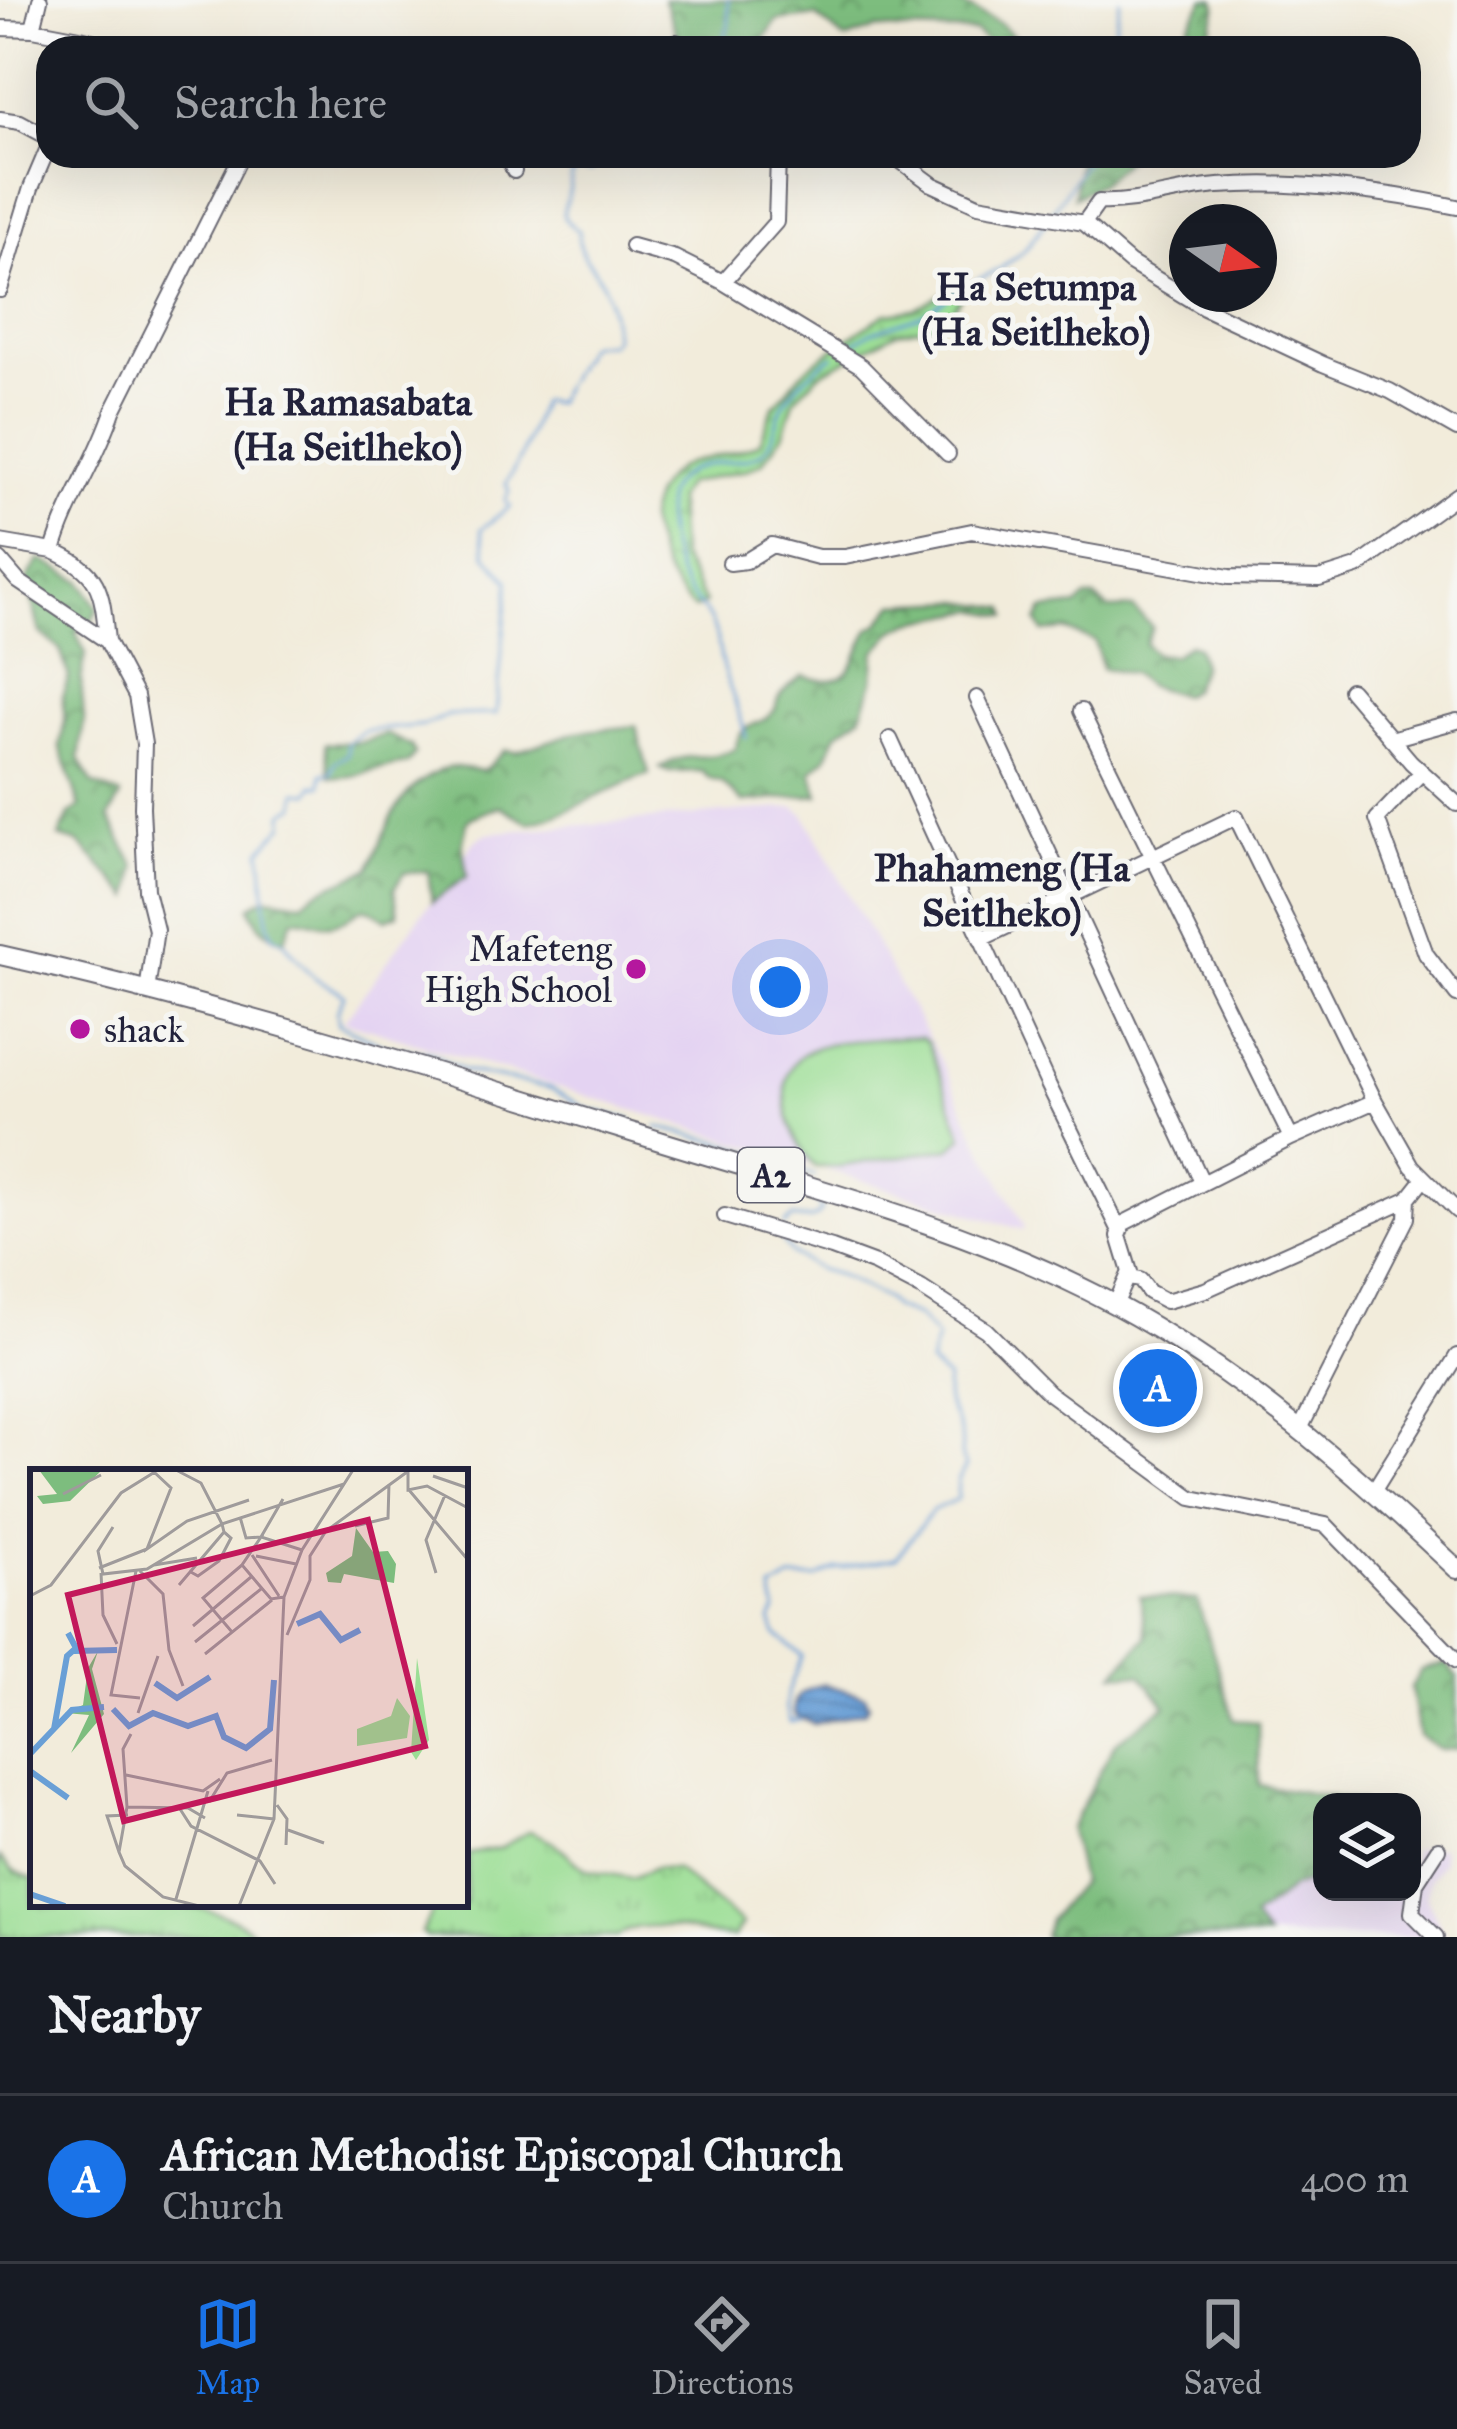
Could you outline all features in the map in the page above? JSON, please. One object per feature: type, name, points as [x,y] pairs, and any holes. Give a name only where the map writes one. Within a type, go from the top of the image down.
[{"type":"main road","name":"A2","points":[[0,955],[327,1038],[873,1205],[993,1248],[1115,1305],[1192,1353],[1374,1490],[1457,1570]]},
{"type":"street","points":[[32,29],[40,0]]},
{"type":"street","points":[[0,28],[56,36]]},
{"type":"street","points":[[0,119],[36,131]]},
{"type":"street","points":[[0,290],[40,168]]},
{"type":"street","points":[[53,551],[113,411],[235,168]]},
{"type":"street","points":[[512,168],[514,172]]},
{"type":"street","points":[[723,282],[776,222],[778,168]]},
{"type":"street","points":[[910,168],[932,184],[978,205],[1084,224],[1130,262],[1204,308],[1364,378],[1457,429]]},
{"type":"street","points":[[1084,224],[1099,202],[1123,203],[1217,186],[1281,184],[1363,190],[1457,207]]},
{"type":"street","points":[[632,246],[675,259],[723,282],[860,366],[948,454]]},
{"type":"street","points":[[730,562],[746,562],[772,545],[818,557],[845,557],[972,531],[1229,577],[1319,579],[1358,567],[1457,495]]},
{"type":"street","points":[[0,542],[53,551],[83,565],[97,582],[107,641],[136,696],[144,744],[146,890],[156,930],[147,991]]},
{"type":"street","points":[[0,560],[18,581],[107,641]]},
{"type":"street","points":[[1351,690],[1390,740],[1457,805]]},
{"type":"street","points":[[977,698],[1202,1182]]},
{"type":"street","points":[[1081,711],[1291,1138]]},
{"type":"street","points":[[1390,740],[1457,721]]},
{"type":"street","points":[[890,740],[1119,1229],[1130,1262],[1129,1278],[1115,1305]]},
{"type":"street","points":[[1422,772],[1377,819],[1426,954],[1457,995]]},
{"type":"street","points":[[981,939],[1236,817],[1375,1101],[1423,1180],[1457,1211]]},
{"type":"street","points":[[1119,1229],[1202,1182],[1375,1101]]},
{"type":"street","points":[[1129,1278],[1140,1280],[1149,1292],[1166,1300],[1205,1290],[1408,1199],[1423,1180]]},
{"type":"street","points":[[1300,1430],[1407,1218],[1408,1199]]},
{"type":"street","points":[[725,1216],[832,1248],[921,1288],[986,1330],[1048,1393],[1192,1498],[1327,1525],[1457,1661]]},
{"type":"street","points":[[1374,1490],[1457,1356]]},
{"type":"street","points":[[1436,1937],[1412,1912],[1416,1883],[1438,1849]]},
{"type":"shaded area","name":"Mafeteng High School","points":[[795,807],[804,814],[942,1062],[1023,1230],[344,1021],[475,841],[487,833]]},
{"type":"shaded area","points":[[1442,1847],[1442,1862],[1430,1879],[1426,1896],[1445,1937],[1238,1937],[1251,1919],[1292,1888],[1313,1879],[1313,1901],[1421,1901],[1421,1849]]},
{"type":"green space","points":[[664,0],[952,0],[1001,24],[1014,36],[876,29],[840,36],[816,16],[777,21],[766,36],[678,36]]},
{"type":"green space","points":[[1204,0],[1215,0],[1209,36],[1182,36]]},
{"type":"green space","points":[[1078,168],[1117,168],[1102,182],[1074,197]]},
{"type":"green space","points":[[951,289],[962,295],[944,323],[897,332],[818,375],[794,400],[784,433],[763,462],[686,484],[677,499],[680,556],[705,603],[695,609],[661,564],[648,521],[660,486],[684,466],[760,442],[773,407],[806,368],[884,314],[915,309]]},
{"type":"green space","points":[[40,559],[81,581],[98,608],[90,624],[75,631],[86,654],[79,759],[92,783],[121,796],[109,818],[136,867],[131,898],[79,843],[59,837],[69,815],[80,807],[60,746],[65,719],[62,696],[69,677],[60,649],[40,633],[27,580]]},
{"type":"green space","points":[[1086,598],[1095,598],[1109,609],[1133,608],[1152,627],[1145,644],[1155,654],[1173,656],[1189,644],[1197,647],[1202,666],[1192,690],[1182,695],[1148,686],[1132,673],[1102,669],[1095,641],[1065,630],[1043,632],[1037,622],[1043,610],[1077,606]]},
{"type":"green space","points":[[960,601],[1006,608],[1008,616],[976,610],[912,622],[895,630],[875,652],[873,681],[861,716],[837,733],[826,758],[811,771],[819,795],[742,802],[702,771],[660,768],[679,759],[735,749],[745,729],[770,715],[781,694],[803,676],[841,677],[854,663],[870,629],[895,604]]},
{"type":"green space","points":[[636,726],[649,774],[529,823],[500,806],[468,819],[462,844],[467,876],[432,902],[428,871],[404,873],[394,889],[398,914],[386,919],[362,909],[332,924],[293,919],[284,941],[263,928],[252,913],[250,907],[263,899],[303,902],[369,869],[404,798],[444,769],[483,771],[505,750],[516,752],[577,732]]},
{"type":"green space","points":[[386,734],[411,746],[415,754],[407,764],[329,776],[325,744],[362,742]]},
{"type":"green space","points":[[901,1037],[928,1043],[963,1137],[951,1148],[815,1167],[798,1144],[789,1119],[787,1077],[795,1062],[824,1045]]},
{"type":"green space","points":[[1140,1596],[1197,1600],[1234,1720],[1258,1722],[1259,1785],[1313,1794],[1313,1879],[1292,1888],[1252,1919],[1266,1937],[1044,1937],[1049,1920],[1081,1882],[1070,1829],[1115,1743],[1166,1706],[1141,1675],[1115,1673],[1147,1637]]},
{"type":"green space","points":[[1447,1663],[1457,1678],[1457,1749],[1441,1750],[1419,1736],[1411,1688],[1421,1670]]},
{"type":"green space","points":[[530,1831],[554,1842],[586,1870],[632,1878],[655,1868],[675,1869],[742,1924],[734,1937],[658,1926],[629,1930],[618,1937],[426,1937],[421,1933],[434,1907],[468,1907],[468,1854],[500,1848]]},
{"type":"green space","points":[[0,1857],[12,1870],[30,1878],[30,1907],[193,1907],[238,1921],[260,1937],[0,1937]]},
{"type":"water","points":[[823,1684],[865,1696],[869,1704],[865,1711],[814,1724],[795,1716],[797,1698]]},
{"type":"waterway","points":[[725,36],[728,0]]},
{"type":"waterway","points":[[1113,36],[1120,0]]},
{"type":"waterway","points":[[594,168],[577,169],[571,176],[563,215],[579,231],[583,254],[604,286],[614,337],[610,343],[588,344],[554,403],[541,401],[506,484],[505,502],[511,506],[481,529],[486,555],[509,581],[496,714],[448,715],[425,725],[364,731],[348,742],[347,755],[335,762],[331,773],[322,774],[321,785],[314,785],[310,793],[297,792],[296,806],[284,813],[284,825],[261,850],[273,936],[284,941],[314,977],[344,995],[337,1012],[339,1024],[385,1046],[430,1053],[464,1071],[550,1088],[587,1109],[632,1120]]},
{"type":"waterway","points":[[1052,212],[1081,168]]},
{"type":"waterway","points":[[847,348],[871,332],[924,314],[962,287],[1000,269],[1024,251],[1047,220]]},
{"type":"waterway","points":[[746,737],[712,624],[675,565],[666,519],[668,492],[698,467],[745,459],[765,449],[792,392],[834,356]]},
{"type":"waterway","points":[[657,1127],[728,1144],[814,1176]]},
{"type":"waterway","points":[[784,1225],[792,1218],[819,1214],[822,1210],[810,1194]]},
{"type":"waterway","points":[[782,1240],[792,1254],[818,1269],[917,1316],[937,1338],[929,1364],[947,1379],[948,1406],[959,1428],[966,1466],[958,1481],[957,1499],[933,1510],[896,1558],[836,1569],[817,1578],[791,1579],[772,1590],[776,1611],[771,1620],[776,1635],[802,1656],[786,1707],[790,1722],[800,1720]]},
{"type":"place","name":"Mafeteng High School","points":[[636,969]]},
{"type":"place","name":"shack","points":[[80,1029]]},
{"type":"place","name":"African Methodist Episcopal Church","points":[[1158,1388]]},
{"type":"district","name":"Ha Setumpa (Ha Seitlheko)","points":[[1036,308]]},
{"type":"district","name":"Ha Ramasabata (Ha Seitlheko)","points":[[348,424]]},
{"type":"district","name":"Phahameng (Ha Seitlheko)","points":[[1002,890]]}]
